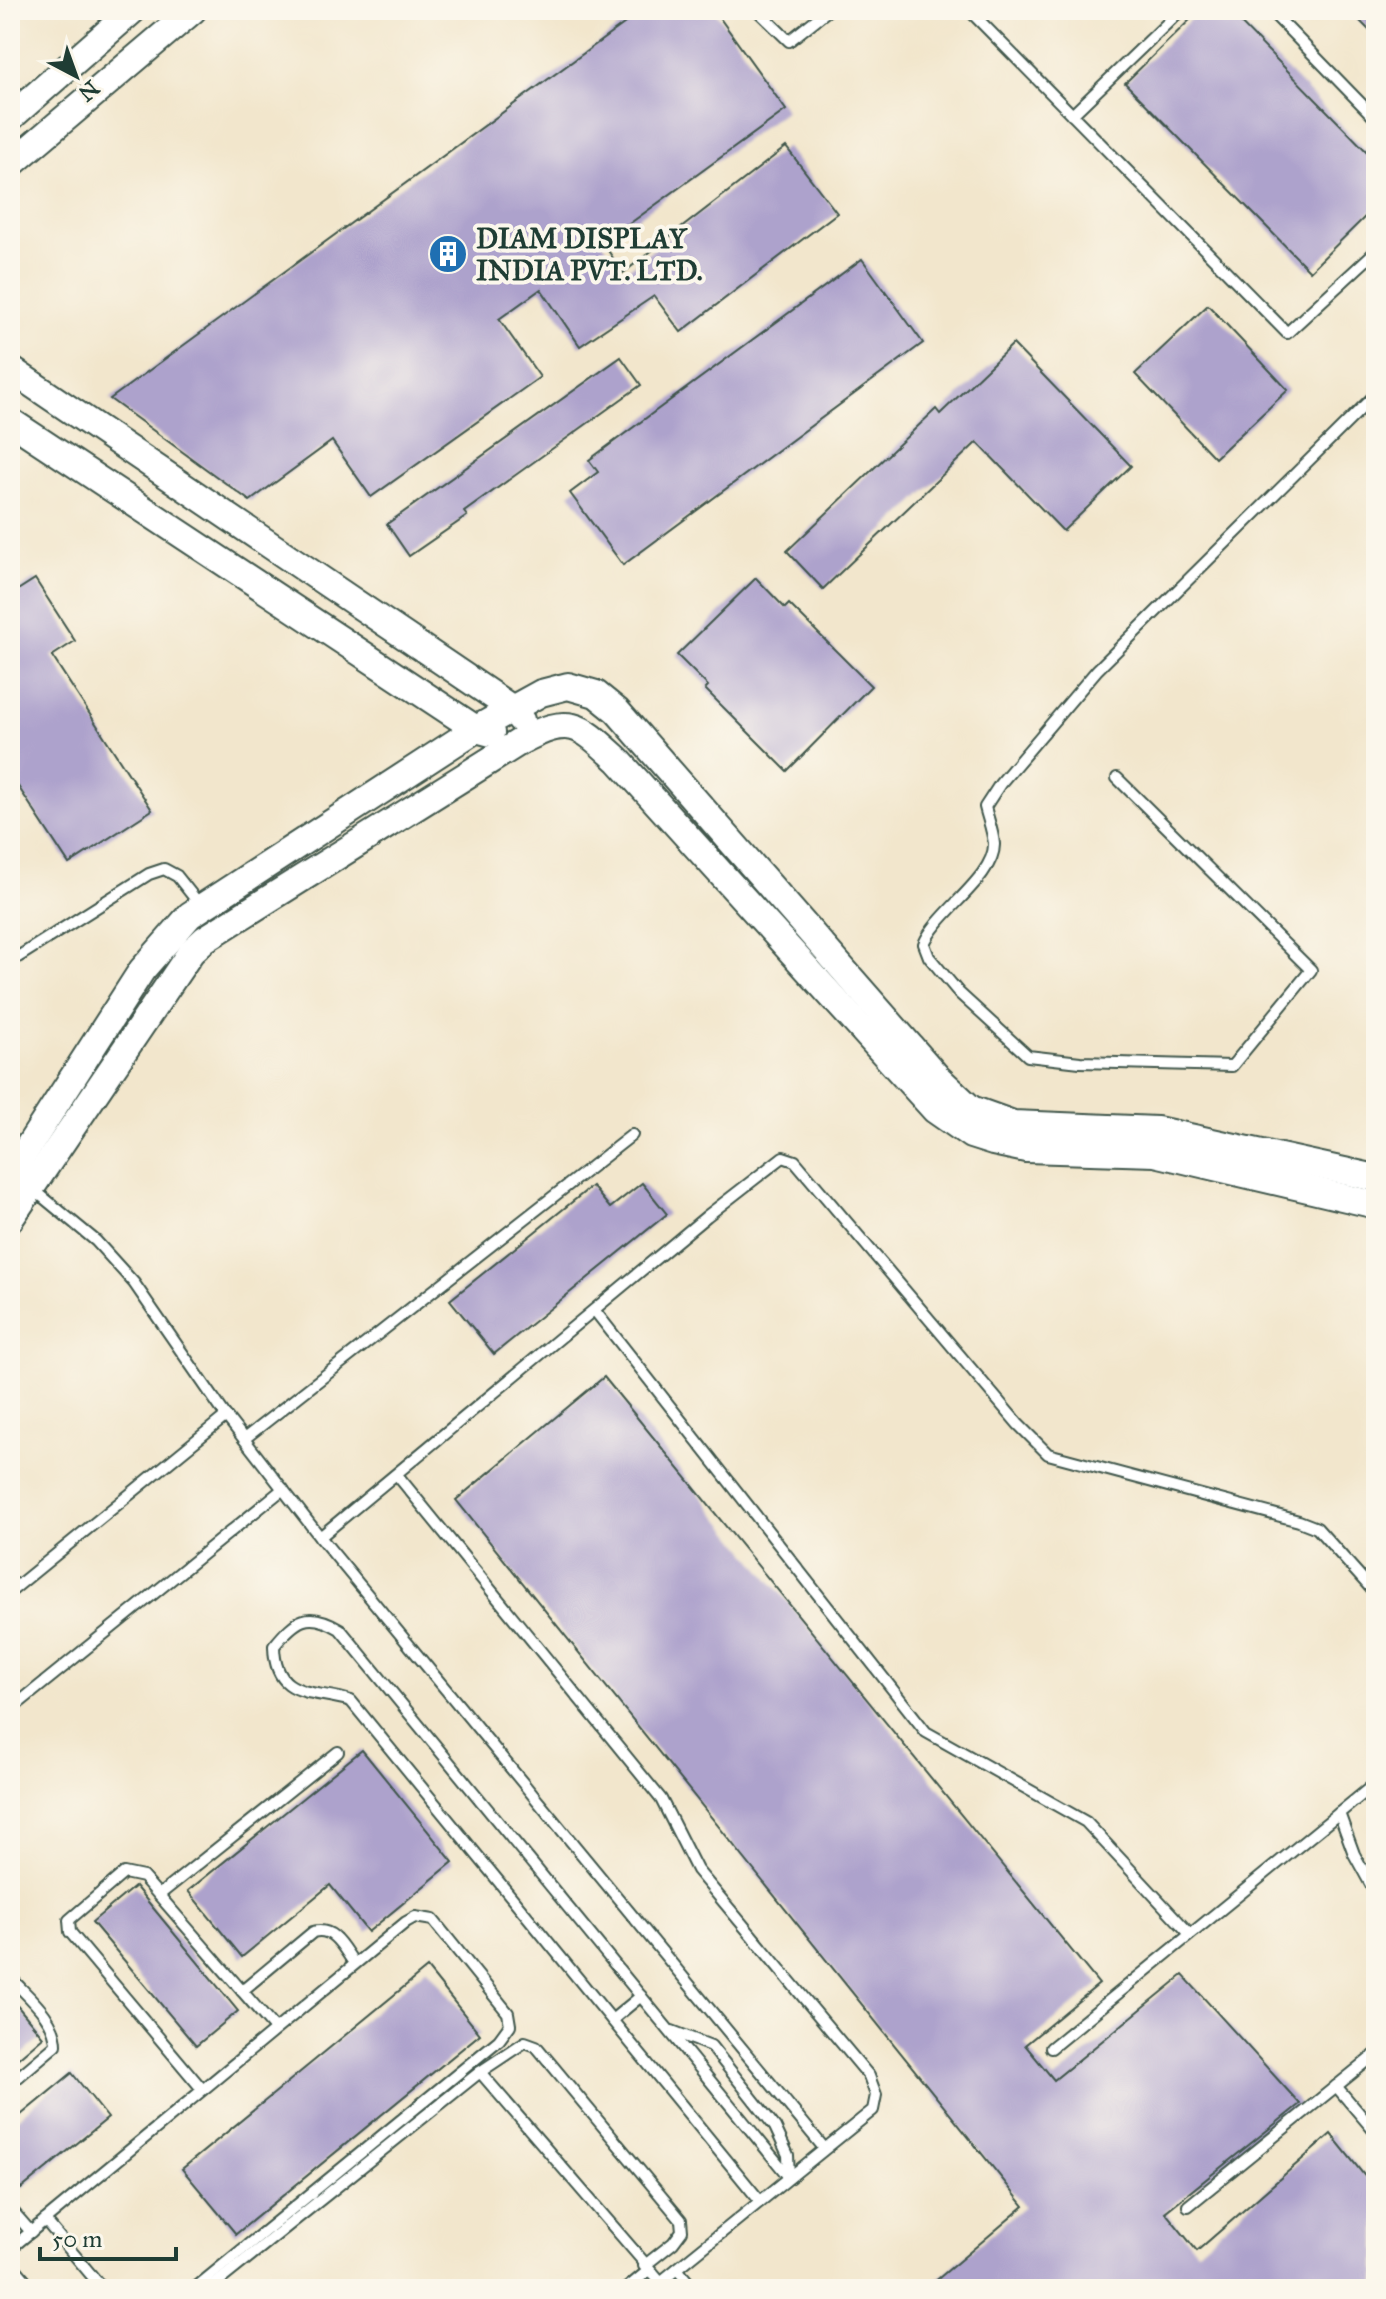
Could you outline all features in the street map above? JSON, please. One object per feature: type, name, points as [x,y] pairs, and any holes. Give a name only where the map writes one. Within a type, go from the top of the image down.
[{"type":"street","points":[[10,118],[133,10]]},
{"type":"street","points":[[10,165],[193,10]]},
{"type":"street","points":[[10,369],[511,708],[526,738]]},
{"type":"street","points":[[10,421],[476,729],[526,738]]},
{"type":"street","points":[[10,1219],[18,1178],[142,970],[168,936],[201,907],[476,729],[541,693],[568,686],[596,694],[617,711],[938,1078],[971,1109],[1013,1124],[1157,1130],[1376,1178]]},
{"type":"street","points":[[18,1178],[191,952],[205,939],[526,738],[557,726],[582,727],[618,760],[935,1110],[971,1135],[1026,1149],[1155,1153],[1376,1205]]},
{"type":"lane","points":[[757,10],[789,41],[828,10]]},
{"type":"lane","points":[[969,10],[1287,333],[1376,251]]},
{"type":"lane","points":[[1072,115],[1181,10]]},
{"type":"lane","points":[[1270,10],[1376,119]]},
{"type":"lane","points":[[1117,778],[1311,970],[1232,1066],[1080,1062],[1028,1056],[959,993],[929,957],[924,944],[930,928],[982,873],[994,846],[985,807],[1017,763],[1097,670],[1376,394]]},
{"type":"lane","points":[[10,962],[149,874],[164,869],[177,876],[201,907]]},
{"type":"lane","points":[[244,1439],[632,1135]]},
{"type":"lane","points":[[320,1537],[783,1157],[795,1161],[1018,1424],[1048,1454],[1317,1528],[1376,1594]]},
{"type":"lane","points":[[18,1178],[96,1241],[134,1283],[226,1416],[320,1537],[824,2148]]},
{"type":"lane","points":[[595,1311],[926,1732],[1086,1822],[1190,1934]]},
{"type":"lane","points":[[10,1592],[226,1416]]},
{"type":"lane","points":[[398,1476],[661,1799],[697,1870],[869,2076],[876,2095],[873,2110],[657,2285],[647,2268],[480,2072]]},
{"type":"lane","points":[[10,1710],[283,1489]]},
{"type":"lane","points":[[760,2201],[351,1701],[332,1695],[306,1694],[288,1684],[274,1664],[274,1646],[289,1629],[306,1618],[323,1619],[340,1629],[789,2177]]},
{"type":"lane","points":[[159,1895],[338,1752]]},
{"type":"lane","points":[[1051,2048],[1376,1783]]},
{"type":"lane","points":[[1339,1813],[1354,1854],[1376,1894]]},
{"type":"lane","points":[[202,2089],[70,1932],[69,1920],[77,1910],[124,1873],[143,1877],[275,2029]]},
{"type":"lane","points":[[10,2249],[354,1963],[415,1917],[433,1920],[508,2013],[510,2025],[499,2040],[194,2289]]},
{"type":"lane","points":[[242,1991],[313,1932],[323,1929],[331,1932],[354,1963]]},
{"type":"lane","points":[[10,1977],[49,2020],[56,2033],[56,2045],[10,2084]]},
{"type":"lane","points":[[612,2020],[641,1996]]},
{"type":"lane","points":[[669,2030],[711,2046],[775,2127],[788,2155],[789,2177]]},
{"type":"lane","points":[[209,2289],[480,2072],[511,2048],[525,2042],[536,2046],[544,2054],[681,2220],[682,2231],[673,2243],[626,2289]]},
{"type":"lane","points":[[1188,2206],[1376,2054]]},
{"type":"lane","points":[[1336,2086],[1376,2133]]},
{"type":"lane","points":[[10,2208],[31,2232]]},
{"type":"lane","points":[[45,2220],[103,2289]]},
{"type":"lane","points":[[10,2262],[33,2289]]},
{"type":"lane","points":[[677,2269],[694,2289]]},
{"type":"building","name":"DIAM DISPLAY INDIA PVT. LTD.","points":[[643,10],[714,10],[786,110],[603,243],[623,273],[786,147],[837,213],[681,332],[654,296],[580,346],[541,289],[499,319],[540,377],[371,497],[332,441],[250,501],[110,399]]},
{"type":"building","points":[[1200,10],[1228,10],[1376,161],[1376,206],[1310,271],[1125,83]]},
{"type":"building","points":[[1349,10],[1376,10],[1376,37]]},
{"type":"building","points":[[862,259],[923,343],[623,565],[570,493],[598,472],[589,460]]},
{"type":"building","points":[[1208,305],[1288,390],[1215,458],[1135,374]]},
{"type":"building","points":[[1013,344],[1131,466],[1063,531],[977,442],[823,589],[787,551],[936,409],[940,414]]},
{"type":"building","points":[[621,357],[641,385],[464,512],[467,516],[409,556],[387,524]]},
{"type":"building","points":[[756,578],[785,608],[789,604],[871,686],[787,771],[705,689],[708,686],[677,655]]},
{"type":"building","points":[[35,579],[75,641],[52,656],[152,810],[69,864],[10,774],[10,595]]},
{"type":"building","points":[[642,1183],[667,1214],[494,1354],[450,1300],[592,1186],[610,1208]]},
{"type":"building","points":[[604,1377],[1099,1984],[1025,2045],[1054,2080],[1183,1975],[1300,2104],[1165,2212],[1197,2251],[1331,2134],[1376,2190],[1376,2289],[926,2289],[1024,2206],[456,1500]]},
{"type":"building","points":[[362,1750],[453,1862],[368,1932],[330,1885],[242,1957],[188,1891]]},
{"type":"building","points":[[135,1886],[238,2011],[196,2046],[92,1922]]},
{"type":"building","points":[[427,1968],[480,2034],[236,2234],[182,2169]]},
{"type":"building","points":[[10,1997],[43,2037],[10,2065]]},
{"type":"building","points":[[72,2073],[108,2118],[21,2189],[10,2175],[10,2124]]},
{"type":"place","name":"DIAM DISPLAY INDIA PVT. LTD.","points":[[448,254]]}]
